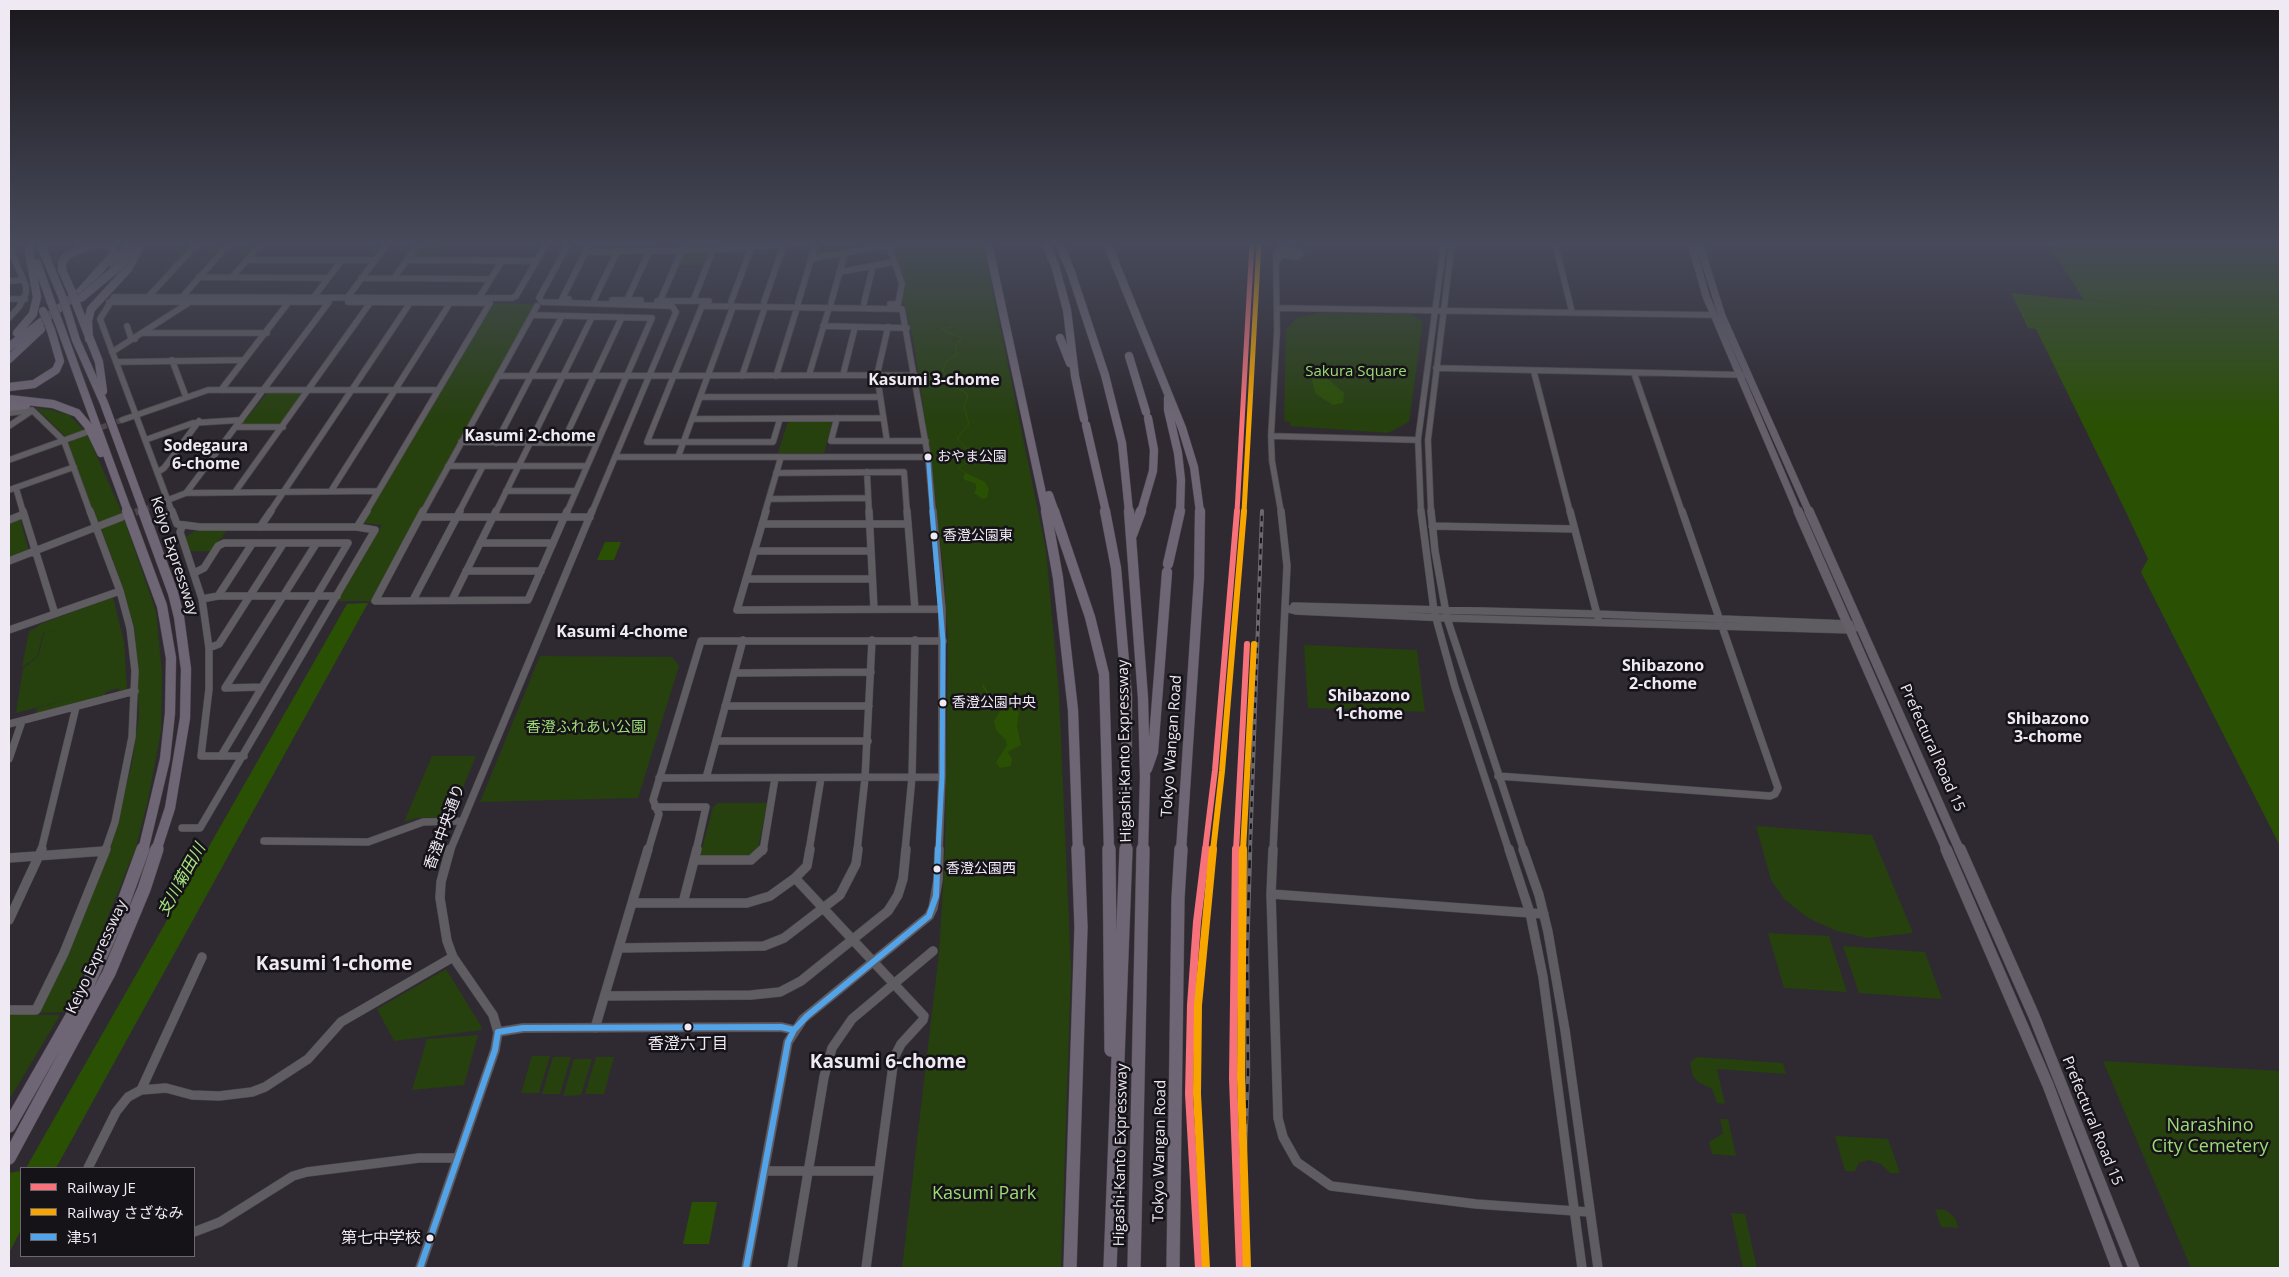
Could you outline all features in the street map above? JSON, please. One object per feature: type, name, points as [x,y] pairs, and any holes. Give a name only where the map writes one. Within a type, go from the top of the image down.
[{"type":"highway","points":[[9,340],[27,323],[35,309],[36,303]]},
{"type":"highway","points":[[9,388],[34,384],[48,377],[56,370],[60,361],[54,324],[43,311],[39,303]]},
{"type":"highway","name":"Keiyo Expressway","points":[[9,1126],[80,1002],[117,920],[144,848],[165,759],[171,697],[168,632],[156,586],[113,468],[54,324],[51,303]]},
{"type":"highway","name":"Keiyo Expressway","points":[[9,1158],[82,1025],[126,933],[159,848],[170,808],[183,739],[186,669],[179,617],[166,571],[104,403],[76,340],[64,303]]},
{"type":"highway","points":[[9,347],[70,303]]},
{"type":"highway","points":[[9,359],[38,332],[54,324],[74,303]]},
{"type":"highway","points":[[76,303],[99,362],[104,403]]},
{"type":"highway","points":[[89,339],[88,321],[91,309],[97,303]]},
{"type":"highway","points":[[1001,303],[1040,477],[1058,578],[1072,700],[1078,825],[1080,1002],[1070,1268]]},
{"type":"highway","name":"Higashi-Kanto Expressway","points":[[1065,303],[1075,376],[1110,532],[1116,568],[1126,697],[1128,814],[1110,1268]]},
{"type":"highway","name":"Higashi-Kanto Expressway","points":[[1082,303],[1102,366],[1120,435],[1127,487],[1143,698],[1145,777],[1134,1268]]},
{"type":"highway","name":"Tokyo Wangan Road","points":[[1131,303],[1168,392],[1194,467],[1200,532],[1178,898],[1173,1268]]},
{"type":"highway","points":[[9,365],[38,332]]},
{"type":"highway","points":[[1060,338],[1075,376]]},
{"type":"highway","points":[[1129,356],[1147,415],[1154,450],[1153,470],[1148,492],[1130,540]]},
{"type":"highway","points":[[1145,777],[1153,752],[1168,568],[1178,523],[1181,480],[1178,453],[1168,410],[1168,392]]},
{"type":"highway","points":[[9,399],[61,406],[77,413],[88,426],[101,454],[113,468]]},
{"type":"highway","points":[[9,407],[42,403]]},
{"type":"highway","points":[[1040,477],[1046,486],[1090,617],[1104,674],[1111,902],[1111,1074],[1116,1090]]},
{"type":"main road","name":"Prefectural Road 15","points":[[1709,303],[1860,626],[2034,1016],[2134,1268]]},
{"type":"main road","name":"Prefectural Road 15","points":[[1716,303],[1743,375],[1848,626],[2030,1043],[2117,1268]]},
{"type":"street","points":[[9,318],[22,303]]},
{"type":"street","points":[[109,303],[100,319],[177,524],[200,527],[357,527],[373,528],[376,530],[200,828],[182,828]]},
{"type":"street","points":[[112,352],[189,303]]},
{"type":"street","points":[[248,303],[305,303]]},
{"type":"street","points":[[221,390],[267,333],[288,303]]},
{"type":"street","points":[[186,493],[329,303]]},
{"type":"street","points":[[353,303],[490,303],[357,527]]},
{"type":"street","points":[[235,492],[370,303]]},
{"type":"street","points":[[260,527],[410,303]]},
{"type":"street","points":[[331,491],[450,303]]},
{"type":"street","name":"香澄中央通り","points":[[498,1032],[493,1015],[453,957],[442,921],[441,882],[449,852],[676,312],[675,308],[555,303]]},
{"type":"street","points":[[714,303],[902,309],[907,328],[926,441],[942,609],[942,777],[938,880],[933,908],[929,916],[807,1016],[794,1030],[788,1042],[746,1268]]},
{"type":"street","points":[[809,375],[831,303]]},
{"type":"street","points":[[830,306],[898,303]]},
{"type":"street","points":[[1277,303],[1277,353],[1271,436],[1274,476],[1285,547],[1285,608],[1271,894],[1278,1118],[1283,1138],[1297,1162],[1314,1176],[1331,1186],[1476,1204],[1589,1212]]},
{"type":"street","points":[[1436,303],[1418,440],[1421,523],[1435,614],[1455,686],[1530,913],[1543,977],[1582,1268]]},
{"type":"street","points":[[1445,303],[1428,440],[1428,485],[1432,526],[1446,614],[1544,914],[1557,974],[1598,1268]]},
{"type":"street","points":[[1570,303],[1572,312]]},
{"type":"street","points":[[678,457],[732,304]]},
{"type":"street","points":[[732,304],[702,306],[647,442],[773,442],[780,419]]},
{"type":"street","points":[[742,376],[765,305]]},
{"type":"street","points":[[776,376],[797,305]]},
{"type":"street","points":[[532,315],[652,318],[528,600],[375,601],[420,516],[537,306]]},
{"type":"street","points":[[1277,308],[1714,315]]},
{"type":"street","points":[[496,442],[562,316]]},
{"type":"street","points":[[452,600],[592,317]]},
{"type":"street","points":[[563,442],[622,317]]},
{"type":"street","points":[[127,326],[131,338],[135,339]]},
{"type":"street","points":[[823,326],[907,328]]},
{"type":"street","points":[[843,375],[855,327]]},
{"type":"street","points":[[887,441],[877,375],[888,328]]},
{"type":"street","points":[[144,333],[267,333]]},
{"type":"street","points":[[172,360],[186,397]]},
{"type":"street","points":[[116,362],[244,360]]},
{"type":"street","points":[[1436,368],[1534,372],[1743,375]]},
{"type":"street","points":[[1534,372],[1598,618]]},
{"type":"street","points":[[1498,776],[1770,796],[1775,794],[1778,788],[1634,373]]},
{"type":"street","points":[[498,376],[915,376]]},
{"type":"street","points":[[122,420],[208,390],[438,390]]},
{"type":"street","points":[[700,397],[880,397]]},
{"type":"street","points":[[9,413],[32,410]]},
{"type":"street","points":[[9,426],[32,410]]},
{"type":"street","points":[[9,1010],[36,1010],[64,953],[115,822],[127,768],[134,719],[133,646],[120,591],[64,440],[32,410]]},
{"type":"street","points":[[837,418],[831,441],[926,441]]},
{"type":"street","points":[[692,419],[884,418]]},
{"type":"street","points":[[145,440],[199,421],[241,420]]},
{"type":"street","points":[[158,472],[164,468],[199,421]]},
{"type":"street","points":[[236,427],[283,427]]},
{"type":"street","points":[[9,460],[87,432]]},
{"type":"street","points":[[1271,436],[1418,440]]},
{"type":"street","points":[[461,442],[597,442]]},
{"type":"street","points":[[615,457],[928,457]]},
{"type":"street","points":[[781,457],[737,610],[942,609]]},
{"type":"street","points":[[448,466],[587,466]]},
{"type":"street","points":[[413,600],[483,466]]},
{"type":"street","points":[[55,614],[24,514],[12,489],[74,467]]},
{"type":"street","points":[[867,472],[874,610]]},
{"type":"street","points":[[776,473],[904,472],[915,609]]},
{"type":"street","points":[[155,505],[186,493],[378,491]]},
{"type":"street","points":[[506,491],[576,491]]},
{"type":"street","points":[[769,499],[868,498]]},
{"type":"street","points":[[9,520],[24,514]]},
{"type":"street","points":[[420,516],[590,517]]},
{"type":"street","points":[[9,561],[122,518]]},
{"type":"street","points":[[762,524],[908,524]]},
{"type":"street","points":[[182,526],[180,532],[202,599],[209,648],[209,689],[201,756],[244,756]]},
{"type":"street","points":[[1432,526],[1574,529]]},
{"type":"street","points":[[194,573],[204,568],[220,544],[348,543],[221,756]]},
{"type":"street","points":[[480,543],[553,543]]},
{"type":"street","points":[[218,596],[252,544]]},
{"type":"street","points":[[209,648],[220,644],[283,544]]},
{"type":"street","points":[[262,687],[225,688],[316,544]]},
{"type":"street","points":[[754,551],[871,551]]},
{"type":"street","points":[[466,571],[541,571]]},
{"type":"street","points":[[746,579],[872,579]]},
{"type":"street","points":[[9,630],[120,591]]},
{"type":"street","points":[[202,599],[218,596],[337,596]]},
{"type":"street","points":[[1285,608],[1296,611],[1860,626]]},
{"type":"street","points":[[706,778],[743,640]]},
{"type":"street","points":[[619,948],[764,946],[784,938],[823,909],[846,888],[856,864],[868,741],[872,640]]},
{"type":"street","points":[[605,996],[751,995],[780,992],[801,981],[888,911],[901,887],[912,778],[915,640]]},
{"type":"street","points":[[596,1028],[658,814],[653,800],[701,641],[943,641]]},
{"type":"street","points":[[735,673],[871,672]]},
{"type":"street","points":[[9,724],[135,691]]},
{"type":"street","points":[[725,706],[869,706]]},
{"type":"street","points":[[9,920],[40,856],[76,707]]},
{"type":"street","points":[[9,759],[22,721]]},
{"type":"street","points":[[716,741],[868,741]]},
{"type":"street","points":[[659,778],[942,777]]},
{"type":"street","points":[[694,860],[751,860],[763,851],[775,778]]},
{"type":"street","points":[[632,903],[755,902],[770,896],[795,878],[806,866],[809,858],[821,778]]},
{"type":"street","points":[[656,807],[706,808],[683,903]]},
{"type":"street","points":[[264,841],[368,842],[422,822],[462,821]]},
{"type":"street","points":[[9,858],[105,851]]},
{"type":"street","points":[[795,878],[924,1016],[923,1020],[901,1044],[894,1058],[866,1268]]},
{"type":"street","points":[[1271,894],[1544,914]]},
{"type":"street","points":[[792,1268],[825,1071],[832,1048],[852,1019],[933,951]]},
{"type":"street","points":[[141,1090],[202,957]]},
{"type":"street","points":[[88,1167],[116,1112],[128,1098],[141,1090],[166,1088],[195,1095],[219,1096],[252,1092],[265,1087],[294,1070],[308,1059],[341,1022],[453,957]]},
{"type":"street","points":[[420,1268],[495,1050],[498,1032],[523,1028],[781,1027],[794,1030]]},
{"type":"street","points":[[195,1232],[220,1222],[293,1176],[307,1172],[419,1158],[457,1158]]},
{"type":"street","points":[[765,1171],[879,1171]]},
{"type":"green space","points":[[493,303],[536,304],[371,601],[338,601],[382,525],[363,523]]},
{"type":"green space","name":"Kasumi Park","points":[[902,303],[995,303],[1046,550],[1059,694],[1071,971],[1061,1268],[902,1268],[939,953],[945,852],[948,643],[944,576],[933,476],[914,344],[905,306]]},
{"type":"green space","name":"Sakura Square","points":[[1319,313],[1411,314],[1423,322],[1409,422],[1388,433],[1290,426],[1290,422],[1284,421],[1286,330],[1296,318]]},
{"type":"green space","points":[[268,392],[303,393],[282,424],[241,425]]},
{"type":"green space","points":[[36,408],[69,415],[85,431],[65,436]]},
{"type":"green space","points":[[788,421],[829,421],[832,423],[824,453],[778,453]]},
{"type":"green space","points":[[87,434],[123,515],[99,523],[88,500],[68,443]]},
{"type":"green space","points":[[20,518],[29,552],[9,559],[9,522]]},
{"type":"green space","points":[[124,519],[156,611],[162,673],[161,731],[148,800],[136,847],[95,949],[65,1012],[38,1013],[60,969],[109,854],[132,763],[139,716],[135,631],[123,588],[101,528]]},
{"type":"green space","points":[[227,530],[212,551],[190,551],[184,538],[195,531]]},
{"type":"green space","points":[[113,597],[124,642],[127,689],[119,691],[119,688],[105,692],[105,695],[36,714],[37,708],[74,698],[16,713],[23,668],[38,657],[44,633],[64,628],[43,633],[37,657],[22,667],[29,631],[38,627],[38,625]]},
{"type":"green space","points":[[1304,645],[1417,650],[1425,712],[1357,709],[1354,676],[1356,709],[1308,708]]},
{"type":"green space","name":"香澄ふれあい公園","points":[[540,656],[672,657],[679,666],[638,798],[480,802]]},
{"type":"green space","points":[[432,756],[476,756],[452,814],[447,817],[417,818],[404,822]]},
{"type":"green space","points":[[718,803],[767,803],[758,849],[748,856],[700,856],[713,807]]},
{"type":"green space","points":[[1756,826],[1872,835],[1913,933],[1868,938],[1837,931],[1808,918],[1785,900],[1771,880]]},
{"type":"green space","points":[[1768,933],[1829,936],[1847,992],[1784,988]]},
{"type":"green space","points":[[1843,946],[1925,952],[1942,999],[1859,993]]},
{"type":"green space","points":[[446,969],[482,1030],[394,1041],[377,1009]]},
{"type":"green space","points":[[9,1015],[60,1015],[9,1100]]},
{"type":"green space","points":[[478,1035],[464,1085],[412,1090],[427,1039]]},
{"type":"green space","points":[[532,1056],[550,1056],[539,1093],[521,1093]]},
{"type":"green space","points":[[553,1057],[571,1057],[560,1094],[542,1094]]},
{"type":"green space","points":[[596,1057],[614,1057],[604,1094],[585,1094]]},
{"type":"green space","points":[[1696,1057],[1783,1063],[1786,1074],[1717,1069],[1725,1104],[1717,1103],[1712,1089],[1698,1082],[1693,1076],[1690,1063]]},
{"type":"green space","points":[[574,1059],[592,1059],[581,1095],[563,1096]]},
{"type":"green space","name":"Narashino City Cemetery","points":[[2103,1061],[2280,1071],[2280,1268],[2191,1268]]},
{"type":"green space","points":[[1720,1119],[1728,1119],[1736,1156],[1712,1154],[1709,1142],[1723,1133]]},
{"type":"green space","points":[[1835,1136],[1888,1139],[1900,1173],[1890,1173],[1881,1164],[1869,1160],[1859,1163],[1855,1171],[1845,1171]]},
{"type":"green space","points":[[1935,1209],[1946,1210],[1955,1218],[1959,1228],[1941,1227]]},
{"type":"green space","points":[[1731,1213],[1745,1214],[1757,1268],[1743,1268]]},
{"type":"shaded area","points":[[2016,303],[2107,303],[2221,314],[2109,303],[2280,303],[2280,846],[2141,572],[2148,559],[2124,508],[2036,329],[2028,328]]},
{"type":"shaded area","points":[[1321,377],[1329,380],[1344,393],[1343,403],[1333,405],[1316,394],[1312,382],[1313,379]]},
{"type":"shaded area","points":[[966,473],[985,482],[989,489],[987,498],[982,499],[974,493],[976,484],[965,480],[963,477]]},
{"type":"shaded area","points":[[605,542],[621,542],[614,560],[597,560]]},
{"type":"shaded area","points":[[368,603],[57,1167],[27,1167],[347,604]]},
{"type":"shaded area","points":[[1010,706],[1016,708],[1019,713],[1017,726],[1021,745],[1008,752],[1012,759],[1011,766],[1000,768],[996,762],[1007,745],[1006,740],[996,730],[994,721],[1000,711]]},
{"type":"shaded area","points":[[20,1171],[20,1232],[9,1253],[9,1173]]},
{"type":"shaded area","points":[[692,1202],[717,1202],[709,1244],[683,1244]]},
{"type":"waterway","points":[[953,327],[941,329],[962,338],[955,346],[958,354],[946,362],[943,370],[951,386],[964,391],[968,396],[964,407],[969,424],[957,438],[974,457],[959,468],[967,475]]},
{"type":"waterway","points":[[983,686],[991,698],[1006,708]]},
{"type":"tunnel","points":[[94,430],[122,420]]},
{"type":"tunnel","points":[[136,512],[155,505]]},
{"type":"tunnel","points":[[125,516],[139,511]]},
{"type":"railway","points":[[1250,851],[1262,511]]},
{"type":"railway","points":[[1240,1268],[1248,1073],[1247,952],[1250,849]]},
{"type":"rail line","name":"JE","points":[[1199,1268],[1189,1094],[1191,1005],[1197,922],[1215,770],[1235,543],[1249,303]]},
{"type":"rail line","name":"さざなみ","points":[[1206,1268],[1197,1094],[1198,1005],[1204,923],[1222,771],[1242,544],[1256,303]]},
{"type":"rail line","name":"JE","points":[[1240,1268],[1233,1078],[1236,858],[1247,644]]},
{"type":"rail line","name":"さざなみ","points":[[1247,1268],[1241,1078],[1243,858],[1254,644]]},
{"type":"transit line","name":"津51","points":[[746,1268],[788,1042],[794,1030],[807,1016],[929,916],[936,896],[942,777],[943,641],[928,457]]},
{"type":"transit line","name":"津51","points":[[498,1032],[523,1028],[781,1027],[794,1030]]},
{"type":"transit line","name":"津51","points":[[420,1268],[495,1050],[498,1032]]},
{"type":"place","name":"おやま公園","points":[[928,457]]},
{"type":"place","name":"香澄公園東","points":[[934,536]]},
{"type":"place","name":"香澄公園中央","points":[[943,703]]},
{"type":"place","name":"香澄公園西","points":[[937,869]]},
{"type":"place","name":"香澄六丁目","points":[[688,1027]]},
{"type":"place","name":"第七中学校","points":[[430,1238]]},
{"type":"district","name":"Kasumi 3-chome","points":[[934,380]]},
{"type":"district","name":"Kasumi 2-chome","points":[[530,436]]},
{"type":"district","name":"Sodegaura 6-chome","points":[[206,455]]},
{"type":"district","name":"Kasumi 4-chome","points":[[622,632]]},
{"type":"district","name":"Shibazono 2-chome","points":[[1663,675]]},
{"type":"district","name":"Shibazono 1-chome","points":[[1369,705]]},
{"type":"district","name":"Shibazono 3-chome","points":[[2048,728]]},
{"type":"district","name":"Kasumi 1-chome","points":[[334,965]]},
{"type":"district","name":"Kasumi 6-chome","points":[[888,1063]]},
{"type":"water label","name":"支川菊田川","points":[[182,880]]}]
